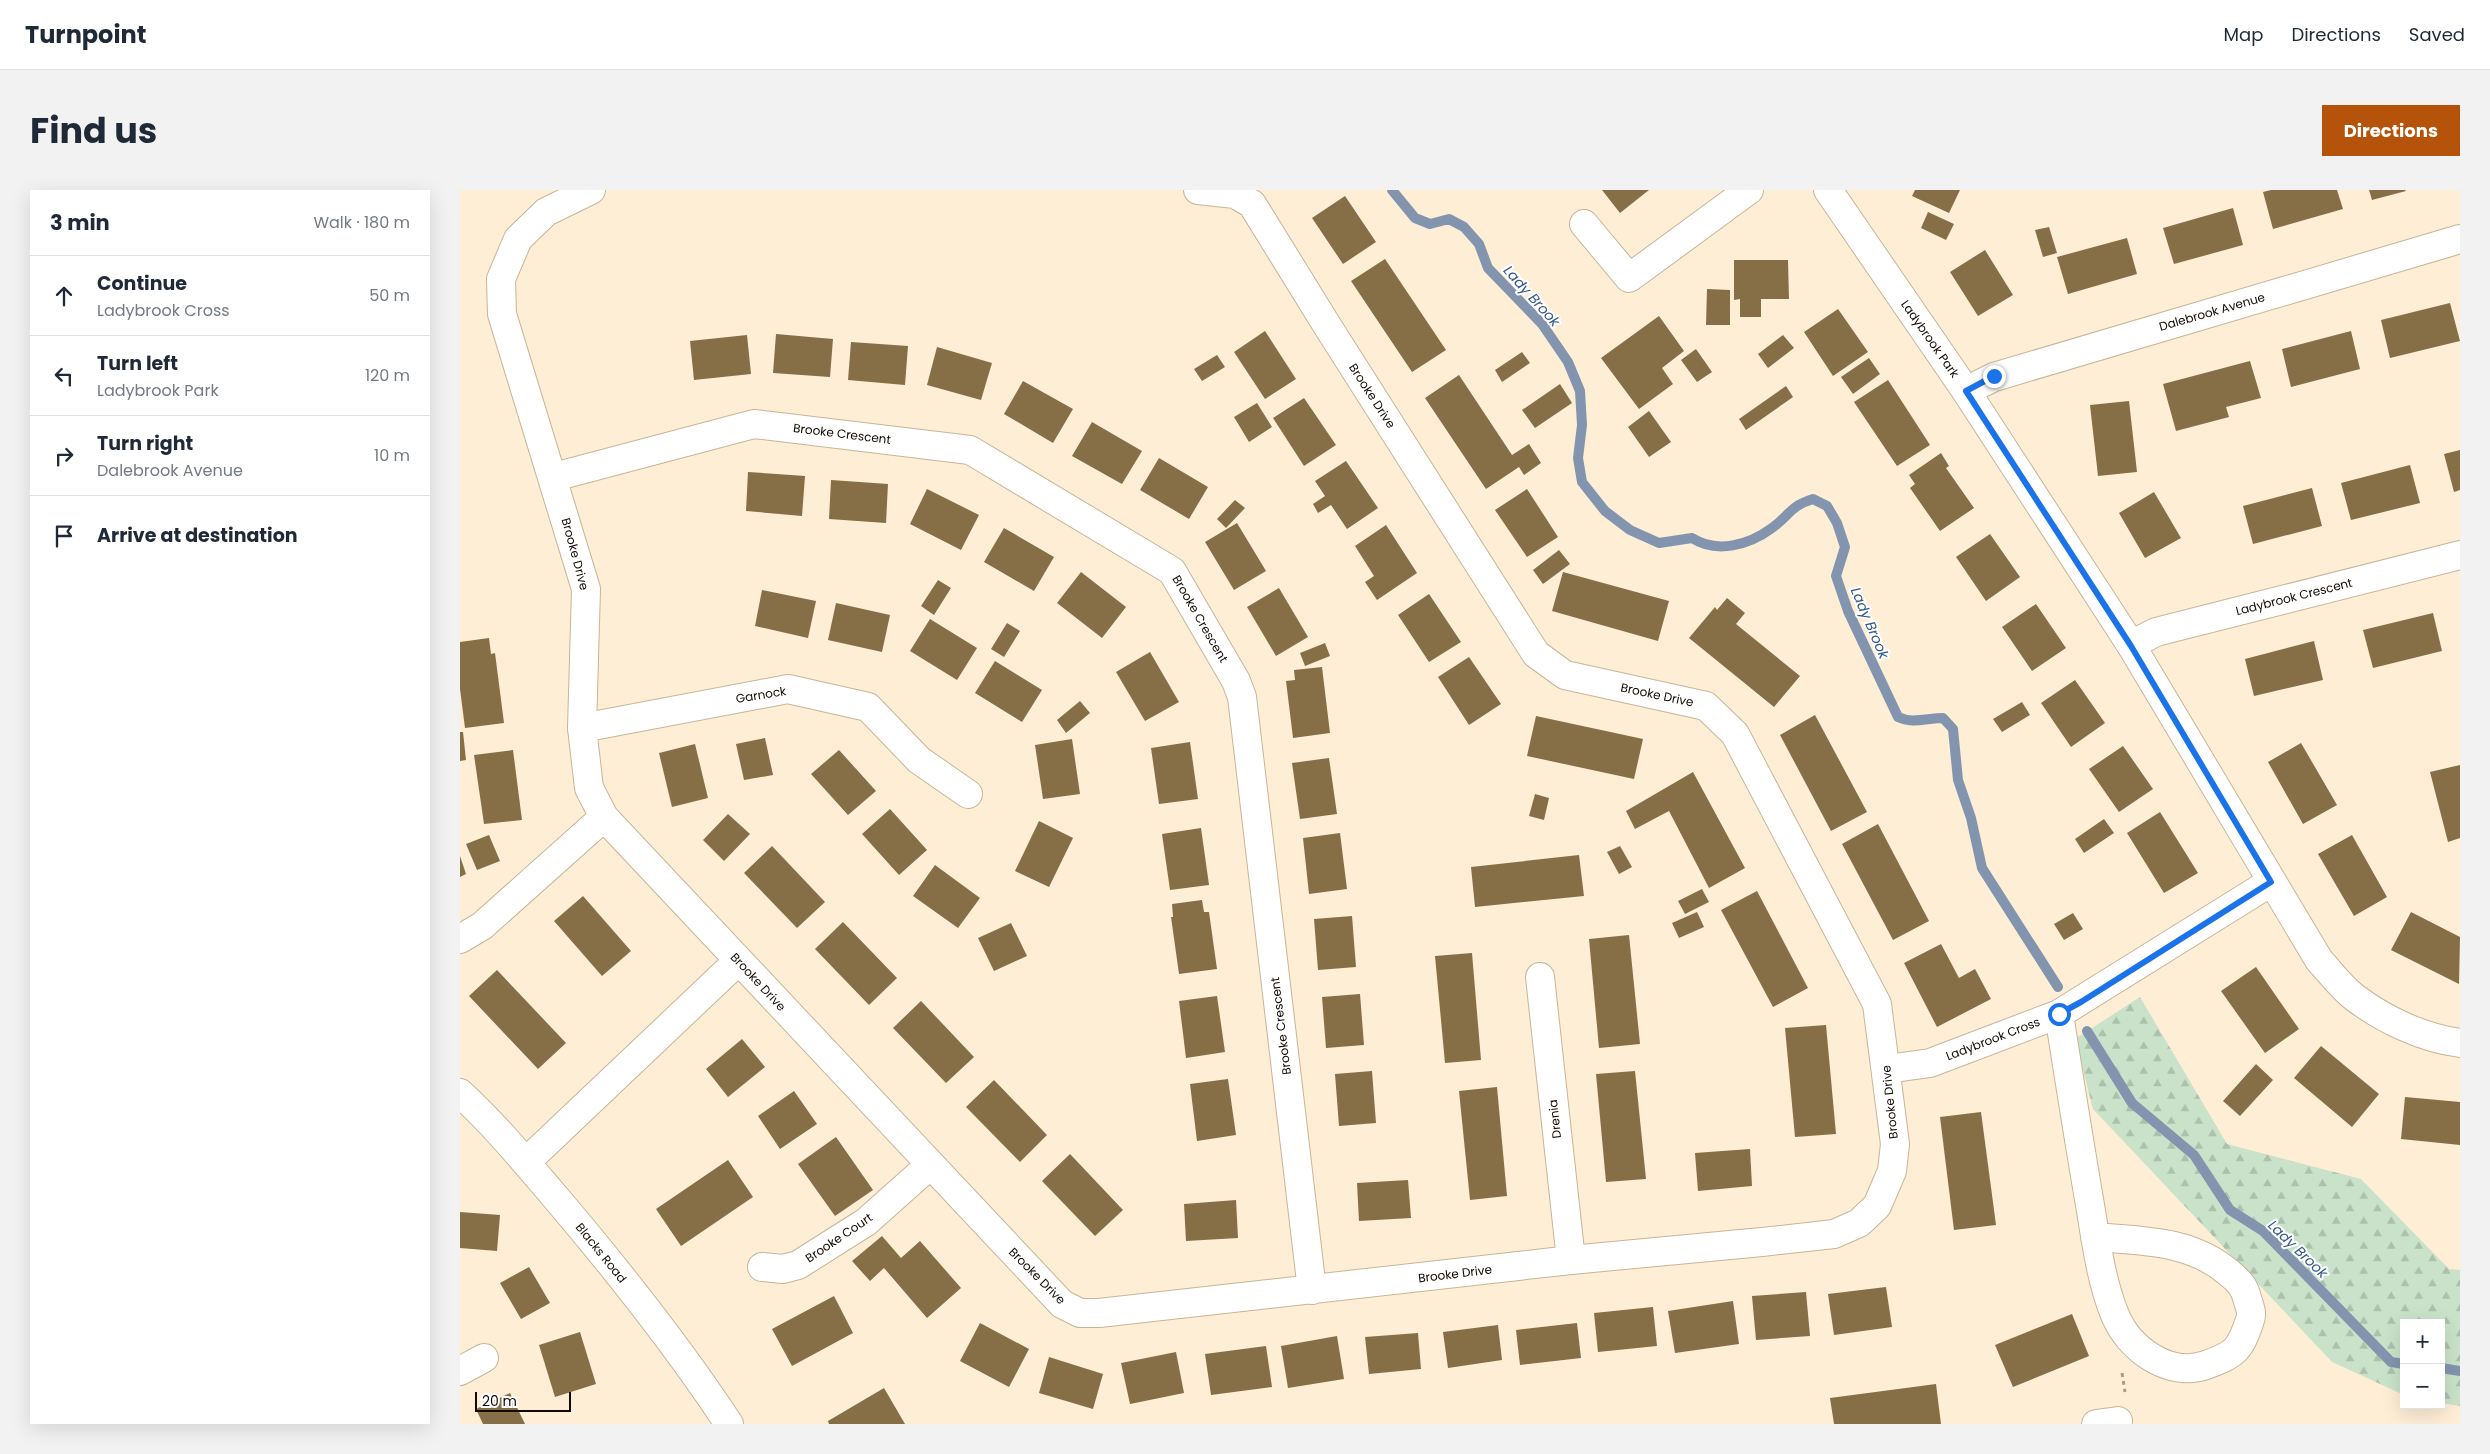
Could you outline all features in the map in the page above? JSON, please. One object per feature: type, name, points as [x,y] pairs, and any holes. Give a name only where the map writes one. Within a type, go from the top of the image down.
[{"type":"street","name":"Brooke Drive","points":[[591,190],[546,212],[518,239],[501,279],[502,314],[554,477],[586,589],[582,728],[589,788],[604,817],[1062,1304],[1080,1313],[1099,1313],[1571,1260],[1834,1234],[1859,1223],[1877,1206],[1892,1172],[1895,1144],[1887,1069],[1877,1004],[1736,734],[1706,706],[1565,675],[1536,654],[1252,204],[1235,194],[1198,190]]},
{"type":"street","points":[[1584,224],[1629,278],[1749,190]]},
{"type":"street","name":"Ladybrook Park","points":[[1828,190],[1966,391],[2131,646],[2319,960],[2354,997],[2394,1022],[2438,1040],[2460,1042]]},
{"type":"street","name":"Dalebrook Avenue","points":[[1966,391],[1994,376],[2460,240]]},
{"type":"street","name":"Brooke Crescent","points":[[554,477],[754,424],[970,450],[1172,570],[1236,681],[1242,697],[1312,1290]]},
{"type":"street","name":"Ladybrook Crescent","points":[[2131,646],[2156,632],[2460,555]]},
{"type":"street","name":"Garnock","points":[[582,728],[788,689],[868,707],[919,760],[968,794]]},
{"type":"street","points":[[460,939],[482,926],[604,817]]},
{"type":"street","name":"Ladybrook Cross","points":[[1887,1069],[1930,1063],[2059,1014],[2271,882]]},
{"type":"street","points":[[526,1162],[738,961]]},
{"type":"street","name":"Drenia","points":[[1540,977],[1571,1260]]},
{"type":"street","points":[[2059,1014],[2096,1237],[2104,1283],[2116,1317],[2141,1351],[2170,1367],[2197,1368],[2224,1358],[2242,1344],[2252,1316],[2245,1286],[2222,1267],[2199,1253],[2169,1243],[2096,1237]]},
{"type":"street","name":"Blacks Road","points":[[460,1093],[526,1162],[592,1240],[706,1389],[729,1424]]},
{"type":"street","name":"Brooke Court","points":[[762,1267],[783,1269],[798,1265],[866,1222],[930,1165]]},
{"type":"street","points":[[460,1370],[484,1358]]},
{"type":"path","points":[[2107,1422],[2126,1396],[2122,1371],[2141,1351]]},
{"type":"green space","points":[[2140,997],[2227,1144],[2361,1179],[2449,1269],[2460,1270],[2460,1406],[2445,1404],[2445,1319],[2400,1319],[2400,1393],[2332,1362],[2093,1109],[2075,1039]]},
{"type":"building","points":[[1602,190],[1649,190],[1620,213]]},
{"type":"building","points":[[1915,190],[1960,190],[1949,213],[1912,196]]},
{"type":"building","points":[[2271,190],[2337,190],[2343,209],[2273,229],[2263,192]]},
{"type":"building","points":[[2369,190],[2405,190],[2406,191],[2372,200]]},
{"type":"building","points":[[1345,196],[1376,242],[1343,264],[1312,218]]},
{"type":"building","points":[[2233,208],[2243,245],[2174,264],[2163,228]]},
{"type":"building","points":[[1928,212],[1954,224],[1946,240],[1921,228]]},
{"type":"building","points":[[2049,227],[2057,253],[2043,257],[2035,230]]},
{"type":"building","points":[[2127,238],[2137,274],[2068,294],[2057,257]]},
{"type":"building","points":[[1985,250],[2013,295],[1978,316],[1950,272]]},
{"type":"building","points":[[1385,259],[1446,350],[1412,372],[1351,281]]},
{"type":"building","points":[[1734,260],[1788,260],[1789,299],[1761,299],[1761,317],[1740,317],[1740,299],[1734,300]]},
{"type":"building","points":[[1707,289],[1730,290],[1730,325],[1706,325]]},
{"type":"building","points":[[2450,303],[2460,341],[2390,358],[2381,320]]},
{"type":"building","points":[[1838,309],[1868,352],[1833,376],[1804,332]]},
{"type":"building","points":[[1659,316],[1684,351],[1662,368],[1673,384],[1639,409],[1601,358]]},
{"type":"building","points":[[1265,331],[1296,379],[1265,399],[1234,352]]},
{"type":"building","points":[[2351,331],[2360,369],[2291,387],[2282,349]]},
{"type":"building","points":[[776,334],[833,339],[830,377],[773,373]]},
{"type":"building","points":[[747,335],[751,374],[694,380],[690,341]]},
{"type":"building","points":[[1783,335],[1794,348],[1768,368],[1758,354]]},
{"type":"building","points":[[851,342],[908,346],[905,385],[848,380]]},
{"type":"building","points":[[937,347],[992,363],[981,400],[927,385]]},
{"type":"building","points":[[1696,349],[1712,372],[1697,382],[1681,360]]},
{"type":"building","points":[[1522,352],[1530,363],[1502,382],[1495,370]]},
{"type":"building","points":[[1217,355],[1225,367],[1202,381],[1194,369]]},
{"type":"building","points":[[1869,358],[1880,374],[1853,394],[1841,377]]},
{"type":"building","points":[[2250,361],[2261,398],[2226,407],[2229,417],[2176,431],[2163,384]]},
{"type":"building","points":[[1459,375],[1512,455],[1529,444],[1541,463],[1524,475],[1519,467],[1486,489],[1425,398]]},
{"type":"building","points":[[1888,380],[1930,445],[1897,466],[1854,402]]},
{"type":"building","points":[[1023,381],[1073,409],[1053,443],[1004,414]]},
{"type":"building","points":[[1560,384],[1572,403],[1535,428],[1522,410]]},
{"type":"building","points":[[1786,386],[1793,397],[1746,430],[1739,419]]},
{"type":"building","points":[[1304,398],[1336,445],[1304,466],[1273,418]]},
{"type":"building","points":[[2129,401],[2137,472],[2098,476],[2090,405]]},
{"type":"building","points":[[1257,403],[1272,427],[1249,442],[1234,417]]},
{"type":"building","points":[[1649,411],[1671,442],[1649,457],[1628,427]]},
{"type":"building","points":[[1092,422],[1142,451],[1122,484],[1072,456]]},
{"type":"building","points":[[2460,450],[2460,490],[2454,492],[2444,454]]},
{"type":"building","points":[[1941,453],[1949,466],[1946,468],[1974,508],[1940,531],[1910,488],[1915,484],[1909,475]]},
{"type":"building","points":[[1159,458],[1208,487],[1189,519],[1140,490]]},
{"type":"building","points":[[1346,461],[1378,508],[1347,529],[1331,505],[1318,513],[1313,504],[1325,496],[1315,481]]},
{"type":"building","points":[[2410,465],[2420,503],[2351,520],[2341,483]]},
{"type":"building","points":[[748,472],[805,476],[802,516],[746,511]]},
{"type":"building","points":[[831,480],[888,484],[886,523],[829,519]]},
{"type":"building","points":[[2312,488],[2322,526],[2253,544],[2243,506]]},
{"type":"building","points":[[927,489],[979,515],[961,550],[910,524]]},
{"type":"building","points":[[1527,489],[1558,537],[1527,557],[1495,510]]},
{"type":"building","points":[[2154,492],[2181,538],[2145,558],[2119,513]]},
{"type":"building","points":[[1235,500],[1245,508],[1226,528],[1217,519]]},
{"type":"building","points":[[1237,523],[1266,571],[1234,590],[1205,542]]},
{"type":"building","points":[[1386,525],[1417,573],[1377,600],[1365,582],[1374,576],[1355,546]]},
{"type":"building","points":[[1004,528],[1054,557],[1034,591],[984,562]]},
{"type":"building","points":[[1990,534],[2020,577],[1986,601],[1956,557]]},
{"type":"building","points":[[1559,550],[1570,564],[1543,584],[1533,570]]},
{"type":"building","points":[[1081,572],[1126,607],[1102,638],[1057,603]]},
{"type":"building","points":[[1563,572],[1669,601],[1658,641],[1552,611]]},
{"type":"building","points":[[938,580],[951,588],[934,615],[921,606]]},
{"type":"building","points":[[1279,588],[1308,637],[1276,656],[1247,607]]},
{"type":"building","points":[[762,590],[816,601],[808,638],[755,626]]},
{"type":"building","points":[[1429,594],[1461,642],[1429,662],[1398,615]]},
{"type":"building","points":[[1727,598],[1745,613],[1736,624],[1800,676],[1774,707],[1689,638],[1715,607],[1717,610]]},
{"type":"building","points":[[836,603],[890,615],[882,652],[828,640]]},
{"type":"building","points":[[2036,604],[2066,648],[2032,671],[2002,627]]},
{"type":"building","points":[[2433,613],[2442,651],[2373,668],[2363,630]]},
{"type":"building","points":[[930,619],[977,648],[957,680],[910,651]]},
{"type":"building","points":[[1007,623],[1020,631],[1004,657],[991,649]]},
{"type":"building","points":[[489,638],[491,654],[495,653],[504,723],[465,728],[460,689],[460,642]]},
{"type":"building","points":[[2314,641],[2323,680],[2254,696],[2245,659]]},
{"type":"building","points":[[1325,643],[1330,656],[1305,666],[1300,653]]},
{"type":"building","points":[[1150,652],[1179,702],[1145,721],[1116,672]]},
{"type":"building","points":[[1469,657],[1501,704],[1469,725],[1438,677]]},
{"type":"building","points":[[995,661],[1042,690],[1022,722],[975,693]]},
{"type":"building","points":[[1322,667],[1330,733],[1293,738],[1286,681],[1295,680],[1294,670]]},
{"type":"building","points":[[2075,680],[2105,723],[2071,747],[2041,703]]},
{"type":"building","points":[[1080,701],[1090,713],[1066,733],[1057,720]]},
{"type":"building","points":[[2022,702],[2030,715],[2002,732],[1993,719]]},
{"type":"building","points":[[1815,715],[1867,812],[1831,831],[1780,735]]},
{"type":"building","points":[[1536,716],[1643,739],[1634,779],[1527,756]]},
{"type":"building","points":[[460,732],[463,732],[466,760],[460,761]]},
{"type":"building","points":[[765,738],[773,775],[744,780],[736,744]]},
{"type":"building","points":[[1072,739],[1080,794],[1043,799],[1035,745]]},
{"type":"building","points":[[1190,742],[1198,799],[1159,804],[1151,748]]},
{"type":"building","points":[[2301,743],[2337,805],[2303,824],[2268,762]]},
{"type":"building","points":[[695,744],[708,798],[672,807],[659,753]]},
{"type":"building","points":[[2123,746],[2153,789],[2119,812],[2089,769]]},
{"type":"building","points":[[513,750],[522,820],[484,824],[474,755]]},
{"type":"building","points":[[839,750],[876,791],[848,815],[811,774]]},
{"type":"building","points":[[1329,758],[1337,814],[1300,819],[1292,763]]},
{"type":"building","points":[[2460,765],[2460,838],[2448,842],[2430,772]]},
{"type":"building","points":[[1693,772],[1745,868],[1709,888],[1669,811],[1635,829],[1626,811]]},
{"type":"building","points":[[1535,794],[1549,798],[1544,820],[1529,816]]},
{"type":"building","points":[[890,809],[927,850],[899,875],[862,834]]},
{"type":"building","points":[[2160,812],[2198,873],[2164,893],[2127,833]]},
{"type":"building","points":[[728,814],[750,834],[724,861],[703,840]]},
{"type":"building","points":[[2104,819],[2114,833],[2084,853],[2075,839]]},
{"type":"building","points":[[1039,821],[1073,838],[1049,887],[1015,871]]},
{"type":"building","points":[[1878,824],[1929,921],[1893,940],[1842,844]]},
{"type":"building","points":[[1201,828],[1209,885],[1170,890],[1162,834]]},
{"type":"building","points":[[1340,833],[1347,889],[1309,894],[1303,838]]},
{"type":"building","points":[[489,835],[500,861],[477,870],[466,844]]},
{"type":"building","points":[[2352,835],[2387,897],[2354,916],[2318,854]]},
{"type":"building","points":[[772,846],[825,902],[797,928],[744,873]]},
{"type":"building","points":[[1620,846],[1632,867],[1619,874],[1607,852]]},
{"type":"building","points":[[1579,855],[1584,896],[1475,907],[1471,867]]},
{"type":"building","points":[[460,856],[466,874],[460,877]]},
{"type":"building","points":[[935,865],[980,898],[958,928],[913,896]]},
{"type":"building","points":[[1702,889],[1709,902],[1685,914],[1678,901]]},
{"type":"building","points":[[1757,891],[1808,988],[1773,1007],[1721,910]]},
{"type":"building","points":[[583,896],[631,951],[602,976],[554,921]]},
{"type":"building","points":[[1202,900],[1204,912],[1209,912],[1217,969],[1179,974],[1171,917],[1173,917],[1172,904]]},
{"type":"building","points":[[1697,912],[1704,927],[1679,938],[1672,923]]},
{"type":"building","points":[[2411,912],[2460,937],[2459,984],[2391,950]]},
{"type":"building","points":[[2073,913],[2083,929],[2064,940],[2054,924]]},
{"type":"building","points":[[1352,916],[1356,967],[1318,970],[1314,919]]},
{"type":"building","points":[[843,922],[897,978],[869,1005],[815,949]]},
{"type":"building","points":[[1011,923],[1027,956],[994,971],[978,938]]},
{"type":"building","points":[[1629,935],[1640,1044],[1599,1048],[1589,939]]},
{"type":"building","points":[[1941,944],[1959,978],[1975,969],[1991,999],[1937,1027],[1904,963]]},
{"type":"building","points":[[1472,953],[1481,1060],[1445,1063],[1435,956]]},
{"type":"building","points":[[2256,967],[2299,1029],[2265,1053],[2221,991]]},
{"type":"building","points":[[497,970],[566,1043],[538,1069],[469,996]]},
{"type":"building","points":[[1360,994],[1364,1045],[1326,1048],[1322,997]]},
{"type":"building","points":[[1217,996],[1225,1052],[1186,1058],[1179,1001]]},
{"type":"building","points":[[921,1001],[974,1057],[946,1083],[893,1028]]},
{"type":"building","points":[[1826,1025],[1836,1134],[1795,1137],[1785,1028]]},
{"type":"building","points":[[742,1039],[765,1067],[728,1097],[706,1069]]},
{"type":"building","points":[[2321,1046],[2379,1094],[2352,1127],[2294,1078]]},
{"type":"building","points":[[2256,1064],[2273,1080],[2240,1116],[2223,1101]]},
{"type":"building","points":[[1372,1071],[1376,1123],[1339,1126],[1335,1074]]},
{"type":"building","points":[[1635,1071],[1646,1179],[1606,1182],[1596,1074]]},
{"type":"building","points":[[1228,1079],[1236,1135],[1197,1141],[1190,1084]]},
{"type":"building","points":[[994,1080],[1047,1135],[1020,1162],[966,1107]]},
{"type":"building","points":[[1497,1087],[1507,1196],[1470,1200],[1459,1091]]},
{"type":"building","points":[[794,1091],[817,1124],[780,1149],[758,1116]]},
{"type":"building","points":[[2405,1097],[2460,1102],[2460,1145],[2401,1139]]},
{"type":"building","points":[[1981,1112],[1996,1225],[1954,1230],[1940,1117]]},
{"type":"building","points":[[836,1137],[873,1190],[835,1216],[798,1164]]},
{"type":"building","points":[[1750,1149],[1752,1186],[1698,1191],[1695,1153]]},
{"type":"building","points":[[1070,1154],[1123,1210],[1095,1236],[1042,1181]]},
{"type":"building","points":[[728,1160],[753,1197],[681,1246],[656,1209]]},
{"type":"building","points":[[1408,1180],[1411,1218],[1359,1221],[1357,1183]]},
{"type":"building","points":[[1236,1200],[1238,1238],[1186,1241],[1184,1204]]},
{"type":"building","points":[[460,1212],[500,1215],[497,1251],[460,1248]]},
{"type":"building","points":[[882,1236],[901,1258],[920,1241],[961,1288],[927,1318],[884,1268],[870,1281],[852,1261]]},
{"type":"building","points":[[529,1267],[550,1303],[521,1319],[500,1283]]},
{"type":"building","points":[[1886,1287],[1892,1327],[1834,1335],[1828,1294]]},
{"type":"building","points":[[1806,1292],[1810,1336],[1756,1340],[1752,1296]]},
{"type":"building","points":[[834,1296],[853,1333],[792,1366],[772,1329]]},
{"type":"building","points":[[1733,1301],[1739,1344],[1675,1353],[1668,1311]]},
{"type":"building","points":[[1653,1307],[1657,1346],[1598,1352],[1594,1313]]},
{"type":"building","points":[[2072,1314],[2089,1356],[2013,1387],[1995,1345]]},
{"type":"building","points":[[980,1323],[1029,1349],[1009,1387],[960,1361]]},
{"type":"building","points":[[1577,1323],[1581,1358],[1520,1365],[1516,1330]]},
{"type":"building","points":[[1498,1325],[1502,1360],[1448,1368],[1443,1332]]},
{"type":"building","points":[[580,1332],[596,1384],[555,1397],[539,1345]]},
{"type":"building","points":[[1418,1333],[1421,1369],[1369,1374],[1365,1337]]},
{"type":"building","points":[[1337,1336],[1344,1379],[1288,1388],[1281,1346]]},
{"type":"building","points":[[1266,1346],[1272,1387],[1211,1395],[1205,1354]]},
{"type":"building","points":[[1176,1352],[1184,1393],[1130,1404],[1121,1363]]},
{"type":"building","points":[[1049,1357],[1103,1374],[1093,1409],[1039,1393]]},
{"type":"building","points":[[1936,1384],[1941,1424],[1834,1424],[1830,1398]]},
{"type":"building","points":[[884,1388],[905,1424],[829,1424],[828,1421]]},
{"type":"building","points":[[510,1393],[525,1424],[483,1424],[476,1409]]},
{"type":"waterway","name":"Lady Brook","points":[[1392,190],[1415,218],[1430,224],[1449,219],[1464,227],[1479,244],[1488,268],[1542,324],[1568,362],[1580,391],[1582,425],[1578,458],[1582,482],[1605,511],[1630,530],[1659,543],[1692,538],[1712,546],[1733,545],[1743,543],[1763,534],[1805,502],[1813,499],[1827,506],[1837,523],[1845,547],[1836,576],[1848,611],[1898,717],[1909,720],[1943,718],[1953,729],[1958,780],[1971,818],[1982,868],[2058,987]]},
{"type":"waterway","name":"Lady Brook","points":[[2087,1031],[2132,1103],[2194,1155],[2230,1210],[2263,1231],[2391,1362],[2400,1363]]},
{"type":"waterway","name":"Lady Brook","points":[[2445,1369],[2460,1371]]},
{"type":"route","points":[[1994,376],[1966,391],[2131,646],[2271,882],[2059,1014]]}]
